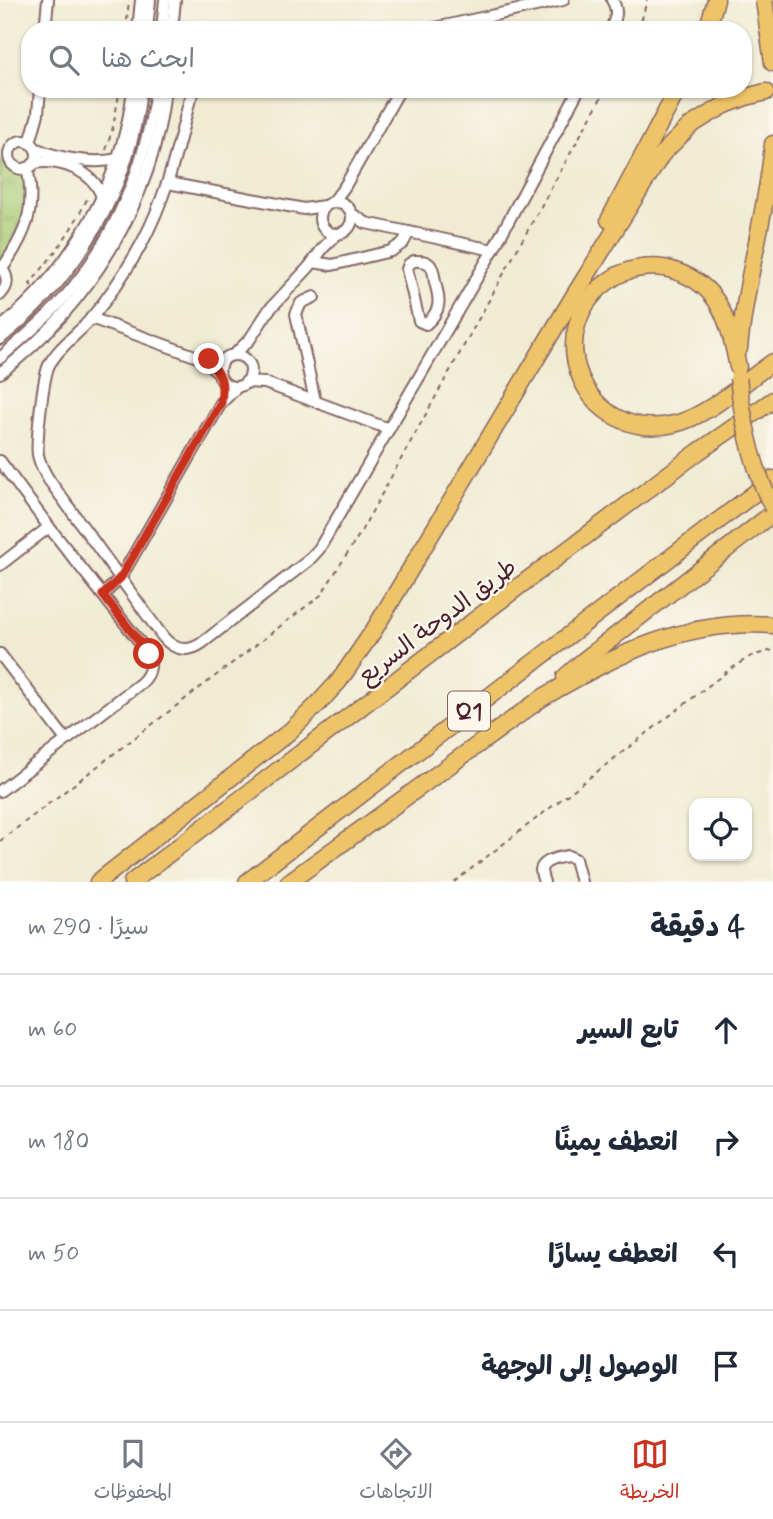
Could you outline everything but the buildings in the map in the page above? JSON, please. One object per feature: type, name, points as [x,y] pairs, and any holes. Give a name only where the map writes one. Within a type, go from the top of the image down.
[{"type":"highway","points":[[710,21],[716,0]]},
{"type":"highway","points":[[764,0],[773,63]]},
{"type":"highway","points":[[752,96],[766,92]]},
{"type":"highway","points":[[572,299],[614,210],[673,98]]},
{"type":"highway","points":[[98,882],[289,732],[338,681],[374,630],[662,154],[690,127],[725,105],[743,98]]},
{"type":"highway","points":[[738,373],[741,328],[773,144]]},
{"type":"highway","points":[[773,362],[698,415],[677,424],[654,426],[629,422],[598,404],[580,378],[573,341],[578,319],[587,301],[601,286],[621,273],[653,267],[673,270],[712,294],[722,307],[729,324],[738,373],[741,412],[749,446],[773,508]]},
{"type":"highway","name":"طريق الدوحة السريع","points":[[132,882],[528,579],[698,452],[773,400]]},
{"type":"highway","name":"Q1","points":[[247,882],[773,480]]},
{"type":"highway","points":[[289,882],[542,698],[583,661],[773,513]]},
{"type":"highway","points":[[542,698],[612,659],[656,641],[693,630],[773,625]]},
{"type":"street","points":[[46,21],[48,0]]},
{"type":"street","points":[[139,21],[141,0]]},
{"type":"street","points":[[148,21],[150,0]]},
{"type":"street","points":[[163,21],[165,0]]},
{"type":"street","points":[[173,21],[175,0]]},
{"type":"street","points":[[467,21],[563,0]]},
{"type":"street","points":[[612,0],[617,12],[614,21]]},
{"type":"street","points":[[0,295],[7,284],[1,268],[18,246],[26,225],[30,200],[29,176],[31,165],[37,156],[32,145],[39,98]]},
{"type":"street","points":[[0,328],[22,309],[76,243],[102,197],[117,159],[131,98]]},
{"type":"street","points":[[0,339],[27,316],[52,289],[81,253],[93,233],[114,192],[127,156],[139,98]]},
{"type":"street","points":[[0,358],[64,299],[109,233],[141,162],[155,98]]},
{"type":"street","points":[[0,373],[64,315],[114,243],[149,166],[159,130],[164,98]]},
{"type":"street","points":[[191,98],[167,184],[142,243],[94,315],[51,362],[45,376],[38,439],[38,456],[49,480],[168,643],[181,649],[196,647],[314,555],[493,250],[574,98]]},
{"type":"street","points":[[339,206],[345,186],[395,98]]},
{"type":"street","points":[[102,197],[94,182],[82,172],[48,162],[19,168],[5,157],[13,146],[21,141],[51,154],[86,161],[117,159]]},
{"type":"street","points":[[0,144],[13,146]]},
{"type":"street","points":[[149,166],[167,184]]},
{"type":"street","points":[[142,185],[167,184],[304,209],[339,206],[366,223],[493,250]]},
{"type":"street","points":[[323,248],[320,214],[339,206]]},
{"type":"street","points":[[339,206],[352,221],[348,228]]},
{"type":"street","points":[[304,209],[332,234],[337,234]]},
{"type":"street","points":[[221,403],[220,365],[250,339],[269,310],[337,234],[366,223]]},
{"type":"street","points":[[313,262],[338,264],[391,251],[405,241],[409,232]]},
{"type":"street","points":[[399,247],[409,264],[407,269],[419,318],[421,323],[426,324],[439,304],[432,268],[426,262],[414,261],[409,264]]},
{"type":"street","points":[[314,297],[301,303],[296,314],[315,401]]},
{"type":"street","points":[[76,299],[94,315],[203,359],[230,386],[265,383],[388,429]]},
{"type":"street","points":[[64,315],[74,320],[80,331]]},
{"type":"street","points":[[103,595],[121,577],[221,403],[250,375],[250,339]]},
{"type":"street","points":[[203,359],[241,356],[265,383]]},
{"type":"street","points":[[0,461],[146,650],[150,660],[150,670],[145,680],[0,791]]},
{"type":"street","points":[[0,565],[49,527]]},
{"type":"street","points":[[0,653],[66,740]]},
{"type":"street","points":[[544,882],[541,873],[543,865],[568,856],[575,859],[581,882]]},
{"type":"path","points":[[127,21],[129,0]]},
{"type":"path","points":[[641,21],[647,0]]},
{"type":"path","points":[[102,162],[113,128],[118,98]]},
{"type":"path","points":[[38,291],[30,284],[77,220],[94,182]]},
{"type":"path","points":[[454,882],[729,670],[751,656],[773,650]]},
{"type":"green space","points":[[0,160],[24,174],[26,210],[3,262],[0,262]]},
{"type":"route","points":[[149,654],[103,595],[121,577],[221,403],[222,380],[212,365],[203,359],[209,359]]}]
